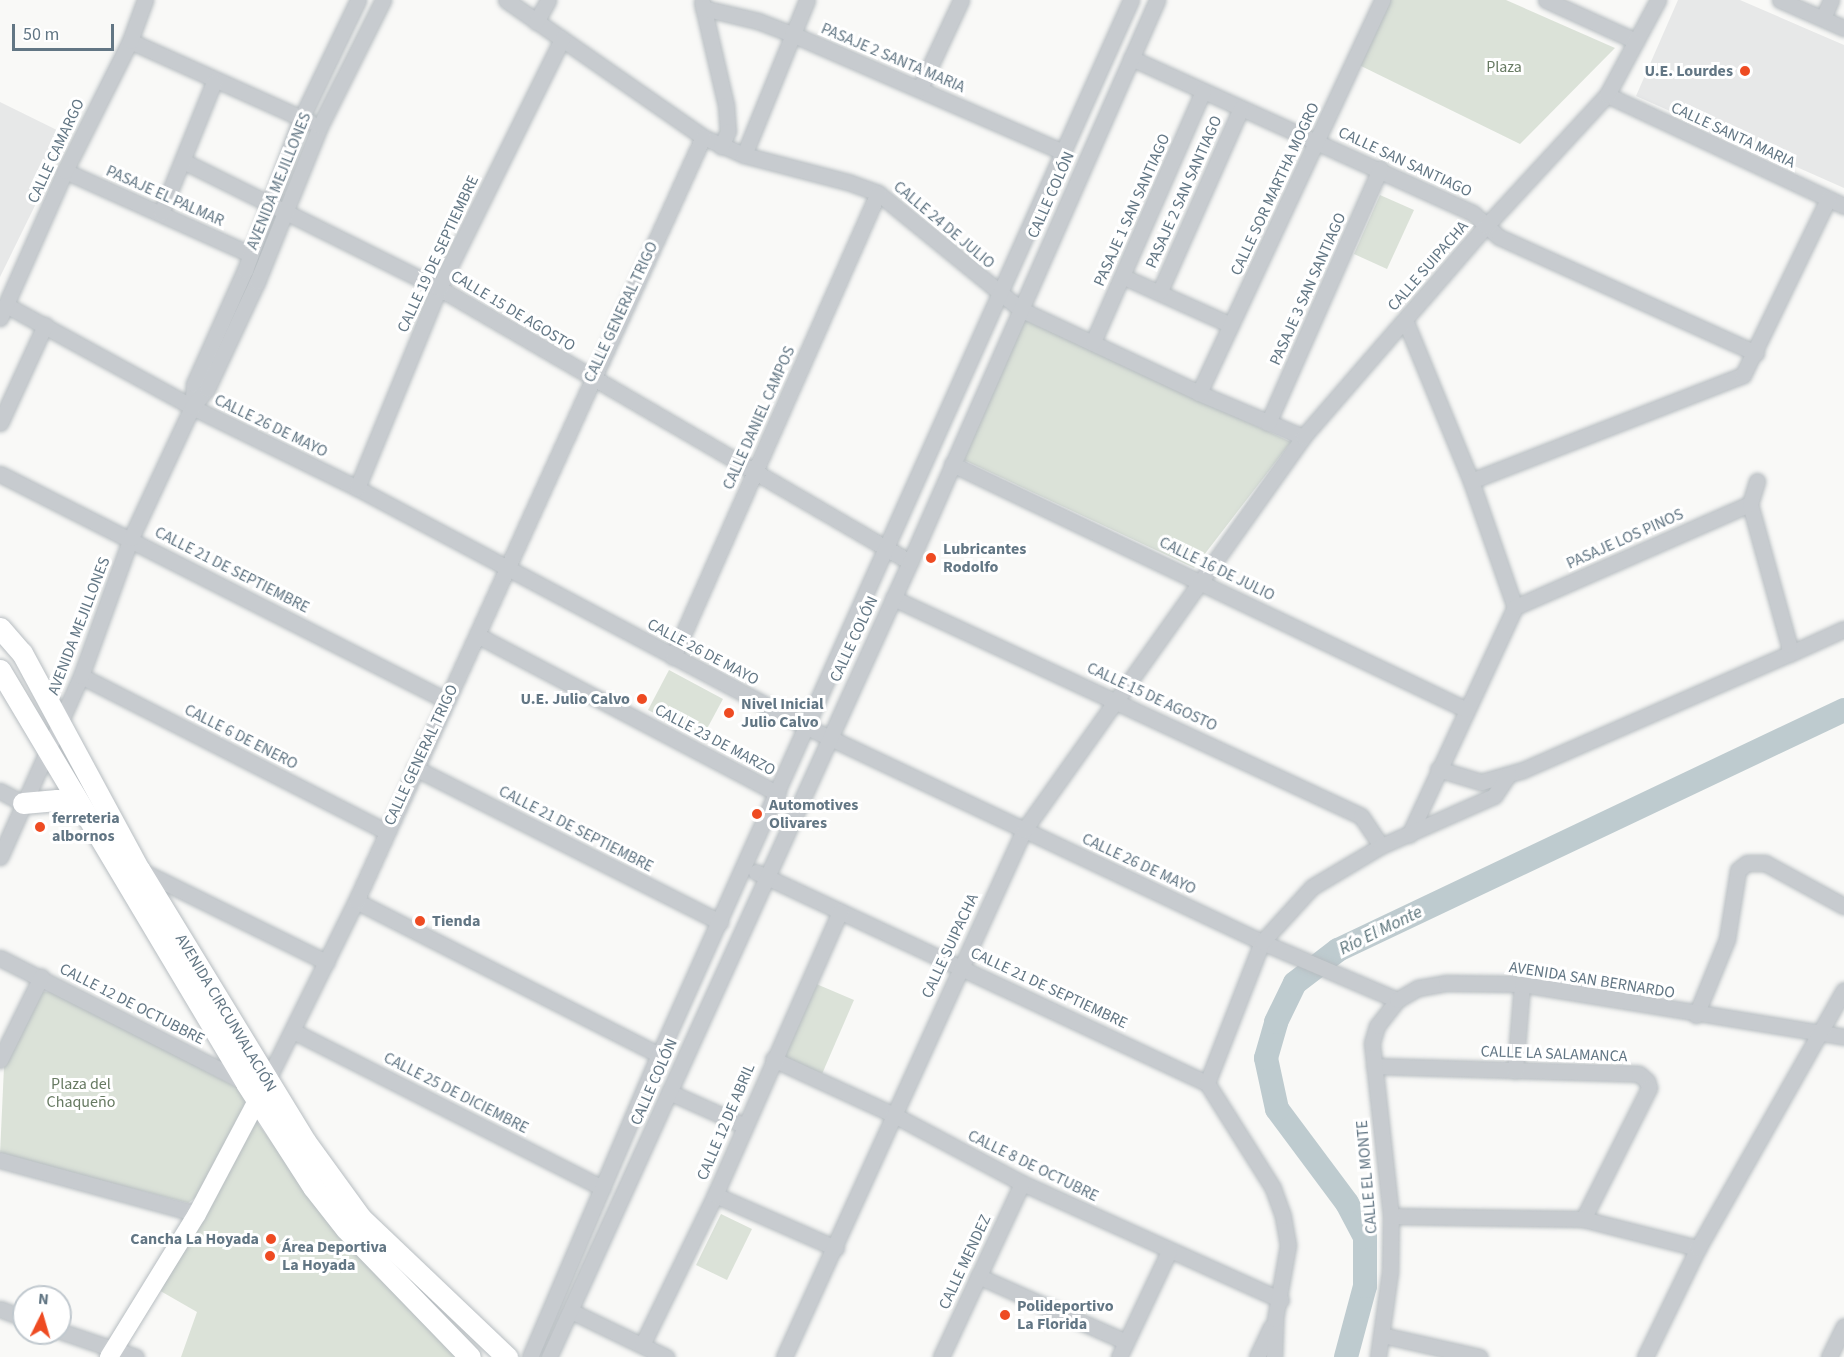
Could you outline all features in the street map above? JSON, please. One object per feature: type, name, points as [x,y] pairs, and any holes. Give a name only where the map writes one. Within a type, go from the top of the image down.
[{"type":"highway","name":"AVENIDA CIRCUNVALACIÓN","points":[[0,628],[22,653],[61,722],[257,1088],[361,1218],[507,1357]]},
{"type":"highway","name":"AVENIDA CIRCUNVALACIÓN","points":[[0,670],[78,804],[345,1229],[470,1357]]},
{"type":"highway","points":[[23,803],[57,800],[78,804]]},
{"type":"main road","name":"CALLE GENERAL TRIGO","points":[[111,1353],[197,1214],[257,1088]]},
{"type":"street","name":"CALLE CAMARGO","points":[[3,312],[65,171],[130,41],[145,0]]},
{"type":"street","name":"AVENIDA MEJILLONES","points":[[192,407],[194,384],[250,254],[301,119],[358,0]]},
{"type":"street","name":"AVENIDA MEJILLONES","points":[[0,857],[81,676],[131,538],[192,407],[207,389],[257,282],[320,126],[383,0]]},
{"type":"street","name":"CALLE 24 DE JULIO","points":[[506,0],[703,137],[721,147],[744,156],[848,182],[878,194],[899,207],[1001,296],[1020,309],[1199,393],[1303,437]]},
{"type":"street","points":[[536,21],[548,0]]},
{"type":"street","points":[[744,156],[807,0]]},
{"type":"street","points":[[920,88],[961,0]]},
{"type":"street","name":"CALLE COLÓN","points":[[530,1357],[659,1055],[809,728],[885,549],[1001,296],[1131,0]]},
{"type":"street","name":"CALLE COLÓN","points":[[549,1357],[828,737],[910,562],[1157,0]]},
{"type":"street","name":"CALLE SOR MARTHA MOGRO","points":[[1199,393],[1382,0]]},
{"type":"street","points":[[1546,0],[1636,41]]},
{"type":"street","name":"CALLE SUIPACHA","points":[[784,1357],[836,1248],[960,966],[1024,830],[1303,437],[1486,226],[1607,95],[1658,0]]},
{"type":"street","points":[[1780,0],[1844,28]]},
{"type":"street","points":[[1823,18],[1831,0]]},
{"type":"street","points":[[702,4],[726,105],[728,130],[721,147]]},
{"type":"street","name":"PASAJE 2 SANTA MARIA","points":[[702,4],[792,34],[1064,152]]},
{"type":"street","name":"CALLE 19 DE SEPTIEMBRE","points":[[357,488],[439,288],[562,39]]},
{"type":"street","points":[[130,41],[214,82],[320,126]]},
{"type":"street","name":"CALLE SAN SANTIAGO","points":[[1131,58],[1380,169],[1473,213],[1499,237],[1756,353]]},
{"type":"street","points":[[161,213],[214,82]]},
{"type":"street","name":"PASAJE 1 SAN SANTIAGO","points":[[1093,342],[1124,277],[1203,91]]},
{"type":"street","name":"CALLE SANTA MARIA","points":[[1607,95],[1844,206]]},
{"type":"street","name":"PASAJE 2 SAN SANTIAGO","points":[[1160,291],[1241,108]]},
{"type":"street","name":"CALLE GENERAL TRIGO","points":[[257,1088],[293,1031],[356,901],[446,700],[509,568],[591,378],[703,137]]},
{"type":"street","name":"CALLE 15 DE AGOSTO","points":[[183,161],[269,201],[439,288],[910,562]]},
{"type":"street","name":"PASAJE 3 SAN SANTIAGO","points":[[1268,423],[1380,169]]},
{"type":"street","name":"PASAJE EL PALMAR","points":[[65,171],[250,254]]},
{"type":"street","name":"CALLE DANIEL CAMPOS","points":[[673,657],[878,194]]},
{"type":"street","points":[[1471,481],[1743,375],[1756,353],[1828,199]]},
{"type":"street","points":[[1124,277],[1160,291],[1231,325]]},
{"type":"street","name":"CALLE 26 DE MAYO","points":[[3,312],[45,325],[192,407],[357,488],[809,728],[1262,942],[1397,1000]]},
{"type":"street","points":[[1405,320],[1471,481],[1515,607],[1465,709],[1409,835]]},
{"type":"street","points":[[0,423],[45,325]]},
{"type":"street","name":"CALLE 16 DE JULIO","points":[[952,464],[1200,580],[1465,709]]},
{"type":"street","name":"CALLE 21 DE SEPTIEMBRE","points":[[0,474],[131,538],[446,700]]},
{"type":"street","points":[[1757,481],[1750,504],[1790,645],[1789,654]]},
{"type":"street","name":"PASAJE LOS PINOS","points":[[1515,607],[1750,504]]},
{"type":"street","name":"CALLE 15 DE AGOSTO","points":[[893,598],[1115,699],[1361,816],[1381,846]]},
{"type":"street","points":[[1438,769],[1481,782],[1508,774],[1844,629]]},
{"type":"street","name":"CALLE 23 DE MARZO","points":[[477,635],[778,794]]},
{"type":"street","name":"CALLE 6 DE ENERO","points":[[81,676],[386,831]]},
{"type":"street","name":"CALLE 21 DE SEPTIEMBRE","points":[[415,768],[720,922]]},
{"type":"street","points":[[1257,1357],[1275,1319],[1281,1300],[1288,1245],[1283,1216],[1273,1188],[1207,1083],[1262,942],[1312,887],[1381,846],[1494,796],[1508,774]]},
{"type":"street","points":[[0,791],[23,803]]},
{"type":"street","points":[[1696,1015],[1726,939],[1737,870],[1747,862],[1765,863],[1844,906]]},
{"type":"street","name":"CALLE 21 DE SEPTIEMBRE","points":[[744,867],[1207,1083]]},
{"type":"street","points":[[139,869],[326,962]]},
{"type":"street","points":[[356,901],[659,1055]]},
{"type":"street","name":"CALLE 12 DE ABRIL","points":[[642,1346],[716,1195],[773,1059],[840,912]]},
{"type":"street","name":"CALLE 12 DE OCTUBBRE","points":[[0,958],[257,1088]]},
{"type":"street","points":[[0,1060],[41,977]]},
{"type":"street","name":"AVENIDA SAN BERNARDO","points":[[1374,1066],[1372,1043],[1377,1026],[1397,1000],[1418,988],[1446,983],[1522,984],[1696,1015],[1844,1037]]},
{"type":"street","points":[[1515,1071],[1522,984]]},
{"type":"street","points":[[1645,1357],[1698,1248],[1844,990]]},
{"type":"street","name":"CALLE 25 DE DICIEMBRE","points":[[293,1031],[602,1188]]},
{"type":"street","name":"CALLE 8 DE OCTUBRE","points":[[773,1059],[894,1115],[1022,1183],[1281,1300]]},
{"type":"street","name":"CALLE LA SALAMANCA","points":[[1374,1066],[1639,1074],[1647,1081],[1649,1088],[1583,1219]]},
{"type":"street","name":"CALLE EL MONTE","points":[[1374,1066],[1390,1216],[1390,1272],[1378,1357]]},
{"type":"street","points":[[669,1092],[745,1126]]},
{"type":"street","points":[[0,1160],[197,1214]]},
{"type":"street","name":"CALLE MENDEZ","points":[[941,1357],[1022,1183]]},
{"type":"street","points":[[716,1195],[836,1248]]},
{"type":"street","points":[[1390,1216],[1583,1219],[1698,1248]]},
{"type":"street","points":[[1119,1357],[1169,1251]]},
{"type":"street","points":[[978,1276],[1126,1342]]},
{"type":"street","points":[[571,1311],[666,1357]]},
{"type":"street","points":[[1274,1357],[1275,1319]]},
{"type":"street","points":[[1828,1357],[1844,1326]]},
{"type":"street","points":[[1382,1335],[1480,1357]]},
{"type":"street","points":[[72,1336],[111,1353],[136,1357]]},
{"type":"shaded area","name":"U.E. Lourdes","points":[[1678,0],[1740,0],[1844,45],[1844,188],[1636,96]]},
{"type":"shaded area","points":[[0,102],[69,136],[0,277]]},
{"type":"green space","name":"Plaza","points":[[1389,0],[1506,0],[1615,48],[1520,144],[1359,65]]},
{"type":"green space","points":[[1380,195],[1414,210],[1387,269],[1354,254]]},
{"type":"green space","points":[[1023,319],[1291,442],[1194,568],[964,460]]},
{"type":"green space","points":[[669,670],[723,699],[702,738],[648,710]]},
{"type":"green space","points":[[814,983],[854,1000],[822,1074],[782,1057]]},
{"type":"green space","name":"Plaza del Chaqueño","points":[[52,991],[242,1090],[248,1098],[246,1108],[198,1196],[188,1203],[0,1154],[4,1067],[35,1001],[42,992]]},
{"type":"green space","name":"Área Deportiva La Hoyada","points":[[254,1118],[330,1223],[458,1357],[181,1357],[197,1312],[157,1289]]},
{"type":"green space","points":[[721,1214],[752,1229],[727,1280],[696,1265]]},
{"type":"waterway","name":"Río El Monte","points":[[1346,1357],[1365,1286],[1365,1237],[1347,1203],[1277,1109],[1266,1058],[1276,1022],[1295,983],[1338,950],[1844,710]]},
{"type":"place","name":"U.E. Lourdes","points":[[1745,71]]},
{"type":"place","name":"Lubricantes Rodolfo","points":[[931,558]]},
{"type":"place","name":"U.E. Julio Calvo","points":[[642,699]]},
{"type":"place","name":"Nivel Inicial Julio Calvo","points":[[729,713]]},
{"type":"place","name":"Automotives Olivares","points":[[757,814]]},
{"type":"place","name":"ferreteria albornos","points":[[40,827]]},
{"type":"place","name":"Tienda","points":[[420,921]]},
{"type":"place","name":"Cancha La Hoyada","points":[[271,1239]]},
{"type":"place","name":"Área Deportiva La Hoyada","points":[[270,1256]]},
{"type":"place","name":"Polideportivo La Florida","points":[[1005,1315]]}]
